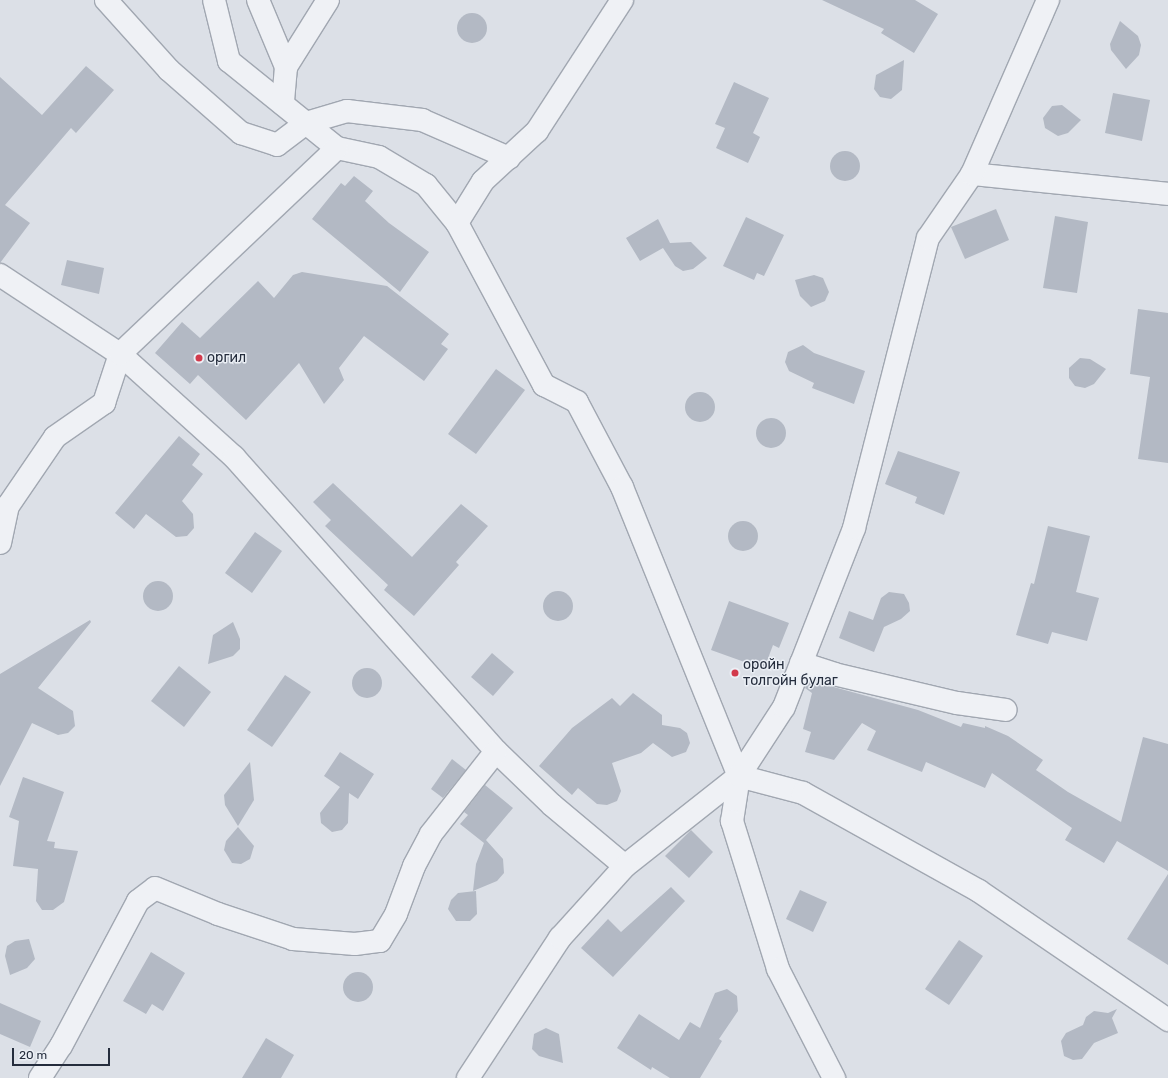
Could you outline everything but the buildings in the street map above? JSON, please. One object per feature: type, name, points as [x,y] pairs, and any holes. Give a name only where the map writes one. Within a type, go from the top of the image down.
[{"type":"street","points":[[106,0],[169,70],[241,133],[277,145],[306,123],[347,111],[422,120],[509,158]]},
{"type":"street","points":[[214,0],[229,61],[337,148],[379,157],[426,184],[457,223],[544,385],[577,402],[622,486],[739,776],[732,821],[778,969],[834,1078]]},
{"type":"street","points":[[258,0],[286,66],[283,104]]},
{"type":"street","points":[[286,66],[328,0]]},
{"type":"street","points":[[457,223],[483,182],[537,132],[622,0]]},
{"type":"street","points":[[468,1078],[560,938],[625,866],[739,776],[784,707],[854,528],[928,238],[972,174],[1048,0]]},
{"type":"street","points":[[0,543],[8,506],[55,437],[104,403],[120,354],[337,148]]},
{"type":"street","points":[[972,174],[1168,194]]},
{"type":"street","points":[[0,275],[120,354],[234,457],[496,751],[552,805],[625,866]]},
{"type":"street","points":[[801,663],[834,674],[958,703],[1006,710]]},
{"type":"street","points":[[40,1078],[61,1046],[138,901],[154,888],[218,914],[293,939],[355,944],[380,941],[396,914],[414,866],[431,834],[496,751]]},
{"type":"street","points":[[739,776],[803,793],[979,892],[1168,1020]]},
{"type":"place","name":"оргил","points":[[199,358]]},
{"type":"place","name":"оройн толгойн булаг","points":[[735,673]]}]
